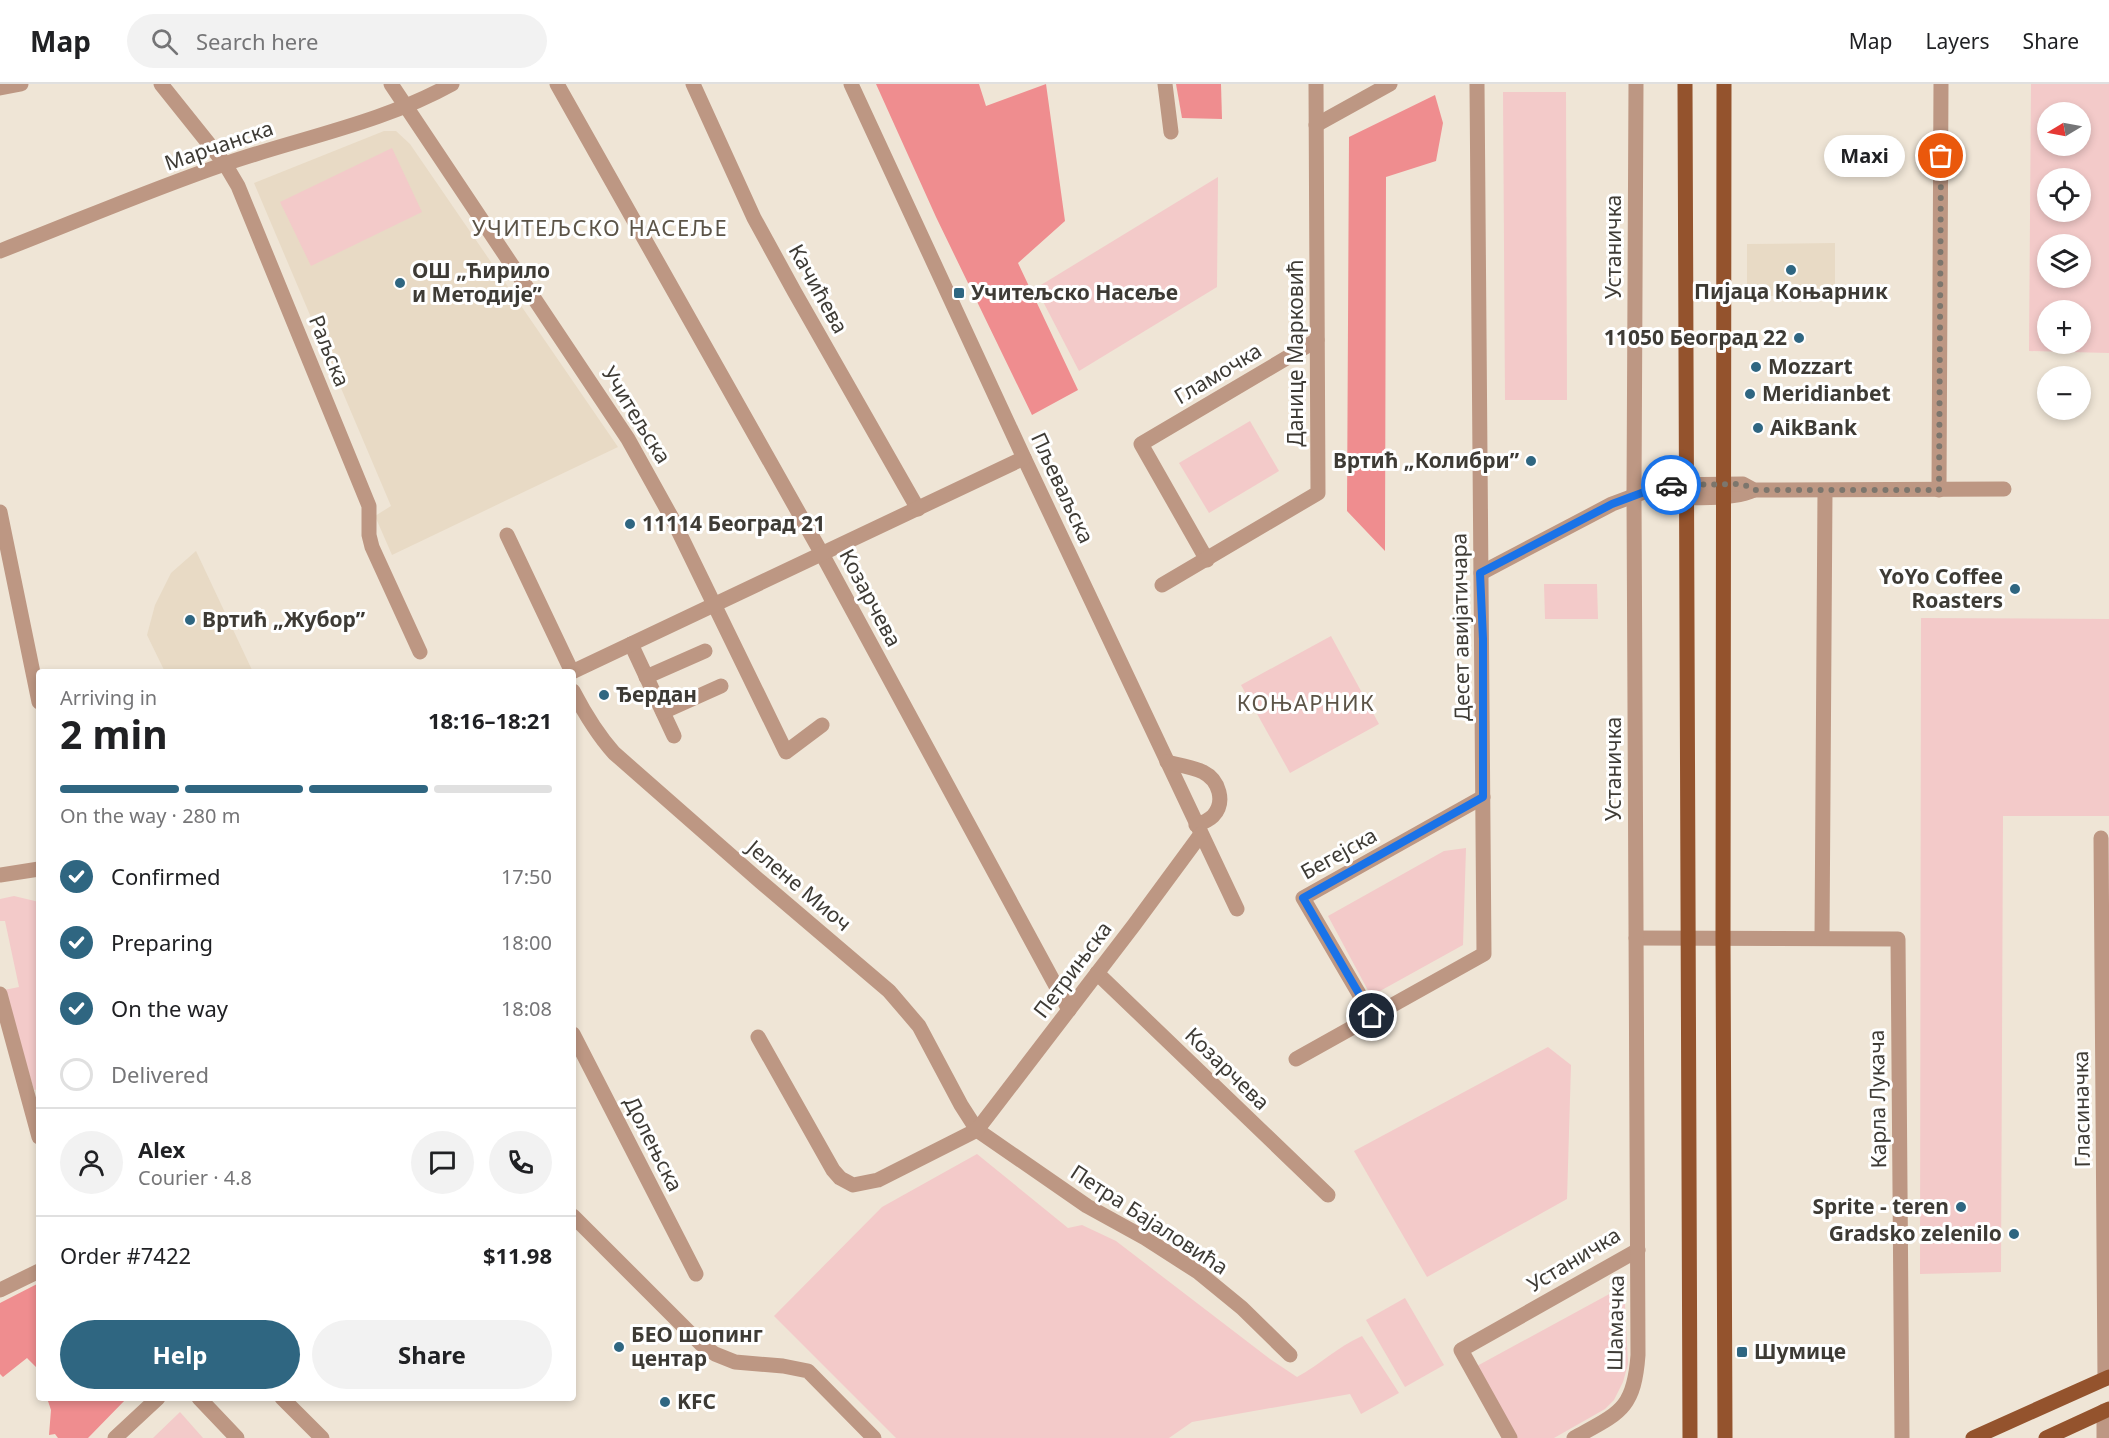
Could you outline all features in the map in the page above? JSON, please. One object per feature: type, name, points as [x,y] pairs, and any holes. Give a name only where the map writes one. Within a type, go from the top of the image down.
[{"type":"main road","points":[[1685,84],[1690,1438]]},
{"type":"main road","points":[[1724,84],[1725,1438]]},
{"type":"main road","points":[[1973,1438],[2107,1378]]},
{"type":"main road","points":[[2046,1438],[2107,1410]]},
{"type":"street","points":[[0,88],[21,84]]},
{"type":"street","name":"Раљска","points":[[162,84],[225,164],[238,186],[369,506],[369,535],[372,548],[420,652]]},
{"type":"street","name":"Учитељска","points":[[391,84],[619,424],[657,488],[786,752],[822,725]]},
{"type":"street","name":"Марчанска","points":[[0,251],[225,164],[367,120],[437,93],[452,84]]},
{"type":"street","name":"Козарчева","points":[[557,84],[822,554],[1069,1010]]},
{"type":"street","name":"Качићева","points":[[693,84],[729,166],[760,228],[918,509]]},
{"type":"street","name":"Пљеваљска","points":[[851,84],[1237,909]]},
{"type":"street","points":[[1166,84],[1171,132]]},
{"type":"street","name":"Данице Марковић","points":[[1207,560],[1318,493],[1316,84]]},
{"type":"street","points":[[1316,125],[1390,84]]},
{"type":"street","name":"Десет авијатичара","points":[[1296,1059],[1484,954],[1477,84]]},
{"type":"street","name":"Устаничка","points":[[1510,1438],[1461,1350],[1638,1250],[1636,938],[1640,494],[1636,84]]},
{"type":"street","points":[[1939,490],[1941,84]]},
{"type":"street","name":"Гламочка","points":[[1207,560],[1141,444],[1317,340]]},
{"type":"street","points":[[576,670],[1024,458]]},
{"type":"street","points":[[1480,573],[1612,504],[1663,485],[1686,491],[1724,491],[1743,495],[1754,490],[2004,489]]},
{"type":"street","points":[[1636,938],[1822,938],[1826,491]]},
{"type":"street","points":[[0,512],[36,687]]},
{"type":"street","points":[[507,534],[571,669]]},
{"type":"street","points":[[1162,585],[1207,560]]},
{"type":"street","points":[[631,644],[674,736]]},
{"type":"street","points":[[646,677],[705,651]]},
{"type":"street","points":[[663,712],[721,686]]},
{"type":"street","name":"Јелене Миоч","points":[[576,696],[600,737],[614,753],[865,970],[906,1009],[919,1026],[961,1106],[977,1130]]},
{"type":"street","name":"Петрињска","points":[[977,1130],[1097,973],[1199,830],[1219,806],[1218,785],[1210,776],[1202,771],[1167,762]]},
{"type":"street","name":"Бегејска","points":[[1372,1016],[1303,898],[1483,797]]},
{"type":"street","name":"Гласиначка","points":[[2101,838],[2107,1378]]},
{"type":"street","points":[[0,875],[36,869]]},
{"type":"street","name":"Карла Лукача","points":[[1822,938],[1898,939],[1902,1438]]},
{"type":"street","name":"Козарчева","points":[[1097,973],[1328,1195]]},
{"type":"street","points":[[0,994],[36,1126]]},
{"type":"street","points":[[758,1038],[833,1170],[840,1178],[853,1185],[878,1180],[977,1130]]},
{"type":"street","name":"Долењска","points":[[576,1040],[696,1274]]},
{"type":"street","name":"Петра Бајаловића","points":[[977,1130],[1087,1206],[1145,1238],[1198,1272],[1242,1308],[1290,1355]]},
{"type":"street","points":[[576,1219],[701,1344],[715,1354],[735,1362],[783,1366],[808,1371],[874,1438]]},
{"type":"street","name":"Шамачка","points":[[1574,1438],[1615,1415],[1626,1404],[1634,1387],[1638,1355],[1638,1250]]},
{"type":"street","points":[[0,1290],[36,1272]]},
{"type":"street","points":[[115,1438],[155,1401]]},
{"type":"street","points":[[202,1401],[237,1438]]},
{"type":"street","points":[[285,1401],[322,1438]]},
{"type":"street","points":[[2104,1438],[2107,1410]]},
{"type":"shaded area","points":[[876,84],[979,84],[986,106],[1046,84],[1065,221],[1018,263],[1078,390],[1032,415],[936,217]]},
{"type":"shaded area","points":[[1176,84],[1221,84],[1222,119],[1182,118]]},
{"type":"shaded area","points":[[2031,84],[2109,84],[2109,353],[2091,353],[2091,300],[2037,300],[2037,351],[2029,351]]},
{"type":"shaded area","points":[[1503,92],[1566,92],[1567,400],[1505,400]]},
{"type":"shaded area","points":[[1435,95],[1443,123],[1436,161],[1386,177],[1385,551],[1347,511],[1349,137]]},
{"type":"shaded area","name":"ОШ „Ћирило и Методије”","points":[[384,131],[396,131],[410,144],[618,447],[392,555],[375,516],[391,506],[254,183]]},
{"type":"shaded area","points":[[392,148],[422,212],[311,266],[280,202]]},
{"type":"shaded area","points":[[1218,177],[1217,287],[1079,371],[1036,288]]},
{"type":"shaded area","name":"Пијаца Коњарник","points":[[1835,243],[1835,296],[1747,296],[1747,244]]},
{"type":"shaded area","points":[[1250,421],[1279,471],[1209,513],[1179,463]]},
{"type":"shaded area","name":"Вртић „Жубор”","points":[[196,551],[252,669],[164,669],[147,635],[155,605],[171,573]]},
{"type":"shaded area","points":[[1544,584],[1597,584],[1598,619],[1545,619]]},
{"type":"shaded area","points":[[1921,618],[2109,619],[2109,816],[2003,816],[2001,1272],[1920,1274]]},
{"type":"shaded area","points":[[1331,636],[1379,724],[1290,773],[1241,685]]},
{"type":"shaded area","points":[[1466,848],[1463,945],[1371,996],[1328,916],[1444,851]]},
{"type":"shaded area","points":[[14,896],[36,901],[36,1090],[34,1090],[4,990],[19,987],[5,921],[0,921],[0,899]]},
{"type":"shaded area","points":[[1548,1047],[1571,1065],[1567,1199],[1427,1277],[1354,1151]]},
{"type":"shaded area","points":[[977,1154],[1068,1228],[1082,1225],[1116,1241],[1270,1359],[1297,1377],[1362,1336],[1399,1393],[1361,1414],[1350,1394],[1192,1422],[1169,1438],[896,1438],[774,1316],[882,1207]]},
{"type":"shaded area","points":[[36,1285],[36,1367],[27,1358],[3,1377],[0,1374],[0,1303]]},
{"type":"shaded area","points":[[1624,1286],[1628,1364],[1623,1382],[1614,1400],[1605,1409],[1554,1438],[1517,1438],[1477,1366]]},
{"type":"shaded area","points":[[1405,1298],[1444,1365],[1405,1387],[1366,1320]]},
{"type":"shaded area","points":[[48,1401],[124,1401],[88,1438],[58,1438],[55,1434],[49,1435],[51,1410]]},
{"type":"shaded area","points":[[180,1412],[203,1438],[153,1438]]},
{"type":"way so far","points":[[1671,485],[1743,484],[1754,490],[1939,490],[1941,156]]},
{"type":"place","name":"Maxi","points":[[1941,156]]},
{"type":"place","name":"Пијаца Коњарник","points":[[1791,270]]},
{"type":"place","name":"ОШ „Ћирило и Методије”","points":[[400,283]]},
{"type":"place","name":"Учитељско Насеље","points":[[959,293]]},
{"type":"place","name":"11050 Београд 22","points":[[1799,338]]},
{"type":"place","name":"Mozzart","points":[[1756,367]]},
{"type":"place","name":"Meridianbet","points":[[1750,394]]},
{"type":"place","name":"AikBank","points":[[1758,428]]},
{"type":"place","name":"Вртић „Колибри”","points":[[1531,461]]},
{"type":"place","name":"11114 Београд 21","points":[[630,524]]},
{"type":"place","name":"YoYo Coffee Roasters","points":[[2015,589]]},
{"type":"place","name":"Вртић „Жубор”","points":[[190,620]]},
{"type":"place","name":"Ђердан","points":[[604,695]]},
{"type":"place","name":"Sprite - teren","points":[[1961,1207]]},
{"type":"place","name":"Gradsko zelenilo","points":[[2014,1234]]},
{"type":"place","name":"БЕО шопинг центар","points":[[619,1347]]},
{"type":"place","name":"Шумице","points":[[1742,1352]]},
{"type":"place","name":"KFC","points":[[665,1402]]},
{"type":"district","name":"УЧИТЕЉСКО НАСЕЉЕ","points":[[600,228]]},
{"type":"district","name":"КОЊАРНИК","points":[[1306,703]]},
{"type":"route","points":[[1372,1016],[1303,898],[1483,797],[1483,639],[1480,573],[1612,504],[1663,485],[1671,485]]}]
